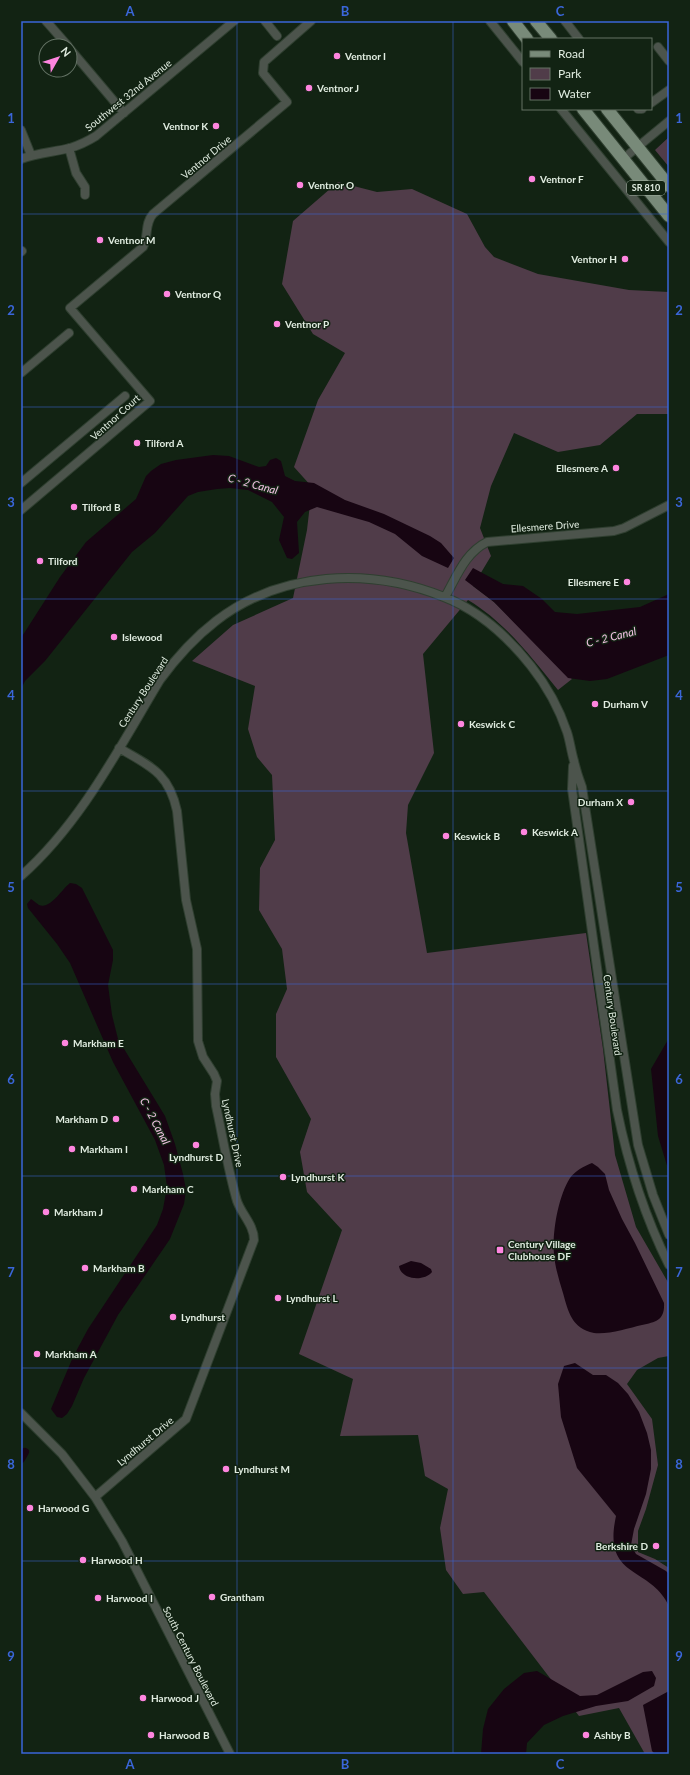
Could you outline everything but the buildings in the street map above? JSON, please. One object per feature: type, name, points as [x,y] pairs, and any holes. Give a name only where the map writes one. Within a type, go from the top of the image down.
[{"type":"main road","points":[[513,21],[526,38]]},
{"type":"main road","points":[[536,21],[550,38]]},
{"type":"main road","name":"SR 810","points":[[585,110],[669,216]]},
{"type":"main road","name":"SR 810","points":[[608,110],[669,186]]},
{"type":"street","points":[[46,21],[61,38]]},
{"type":"street","name":"Southwest 32nd Avenue","points":[[21,159],[32,155],[69,148],[81,144],[96,136],[234,21]]},
{"type":"street","points":[[265,21],[277,36]]},
{"type":"street","name":"Ventnor Drive","points":[[70,308],[143,247],[148,220],[153,214],[287,102],[264,73],[264,62],[311,21]]},
{"type":"street","points":[[490,21],[522,61]]},
{"type":"street","points":[[565,21],[578,38]]},
{"type":"street","points":[[658,48],[669,61]]},
{"type":"street","points":[[78,58],[124,113]]},
{"type":"street","points":[[652,102],[669,90]]},
{"type":"street","points":[[562,110],[669,242]]},
{"type":"street","points":[[623,159],[669,121]]},
{"type":"street","points":[[21,130],[32,155]]},
{"type":"street","points":[[69,148],[76,173],[85,187],[85,195]]},
{"type":"street","name":"Ventnor Court","points":[[21,510],[150,401],[70,308]]},
{"type":"street","points":[[21,373],[69,333]]},
{"type":"street","points":[[21,483],[125,396]]},
{"type":"street","name":"Ellesmere Drive","points":[[445,597],[468,556],[477,547],[487,542],[614,531],[624,528],[669,505]]},
{"type":"street","name":"Century Boulevard","points":[[21,876],[37,862],[63,833],[84,804],[173,661],[216,621],[247,602],[314,579],[365,578],[409,585],[445,597],[471,612],[494,628],[531,666],[547,689],[562,720],[571,745],[582,787],[598,901],[638,1145],[653,1195],[669,1235]]},
{"type":"street","name":"Lyndhurst Drive","points":[[95,1497],[186,1419],[254,1240],[252,1229],[241,1210],[235,1193],[216,1106],[215,1094],[217,1081],[203,1057],[198,1041],[197,949],[186,900],[177,811],[174,797],[169,786],[160,775],[119,748]]},
{"type":"street","name":"Century Boulevard","points":[[574,761],[572,789],[617,1110],[625,1148],[640,1199],[656,1239],[669,1264]]},
{"type":"street","name":"South Century Boulevard","points":[[21,1413],[62,1454],[95,1497],[122,1541],[230,1754]]},
{"type":"green space","points":[[669,137],[669,167],[655,150]]},
{"type":"green space","points":[[338,182],[377,192],[412,189],[467,214],[485,247],[494,257],[538,274],[629,290],[669,292],[669,414],[637,414],[600,445],[558,452],[514,433],[491,486],[480,528],[491,556],[473,586],[494,602],[572,679],[558,690],[506,629],[468,600],[423,654],[434,753],[408,805],[406,833],[427,953],[586,933],[603,1049],[615,1155],[636,1227],[669,1284],[669,1356],[658,1358],[637,1370],[627,1384],[652,1419],[658,1465],[646,1509],[638,1531],[638,1552],[655,1559],[669,1568],[669,1754],[645,1754],[619,1708],[579,1716],[484,1592],[463,1594],[446,1570],[440,1528],[448,1489],[425,1476],[418,1435],[340,1436],[353,1379],[299,1354],[342,1230],[307,1192],[300,1152],[311,1119],[276,1057],[276,1014],[287,989],[282,949],[259,910],[260,868],[275,840],[272,775],[257,757],[248,729],[255,686],[192,661],[233,625],[293,598],[307,530],[312,487],[294,467],[318,400],[345,353],[313,334],[282,284],[293,221]]},
{"type":"water","points":[[213,455],[229,456],[259,467],[266,466],[270,460],[276,458],[281,461],[285,476],[295,481],[314,483],[345,500],[384,514],[430,536],[441,543],[454,558],[448,568],[422,556],[395,534],[369,522],[317,507],[305,512],[297,522],[299,553],[292,559],[287,558],[279,540],[284,517],[272,502],[248,490],[230,488],[198,492],[188,496],[155,533],[132,552],[45,661],[25,681],[21,689],[21,638],[60,577],[86,542],[136,499],[146,476],[161,464],[176,460]]},
{"type":"water","points":[[473,568],[503,584],[523,586],[542,599],[555,612],[577,614],[640,607],[669,594],[669,655],[607,679],[590,681],[568,678],[494,602],[465,580]]},
{"type":"water","points":[[70,883],[76,884],[82,888],[113,950],[113,960],[108,985],[112,1015],[118,1039],[165,1116],[175,1144],[186,1190],[184,1204],[170,1239],[118,1315],[84,1378],[72,1406],[67,1414],[62,1418],[57,1417],[51,1409],[73,1357],[88,1329],[157,1225],[163,1209],[167,1187],[164,1165],[155,1140],[113,1062],[70,963],[28,908],[27,904],[31,899],[39,905],[47,905],[52,902]]},
{"type":"water","points":[[669,1038],[669,1172],[658,1136],[651,1069]]},
{"type":"water","points":[[592,1163],[605,1174],[609,1190],[622,1219],[664,1303],[663,1313],[659,1319],[647,1324],[605,1333],[594,1333],[587,1331],[581,1328],[572,1318],[569,1313],[555,1264],[554,1254],[555,1226],[562,1195],[574,1173]]},
{"type":"water","points":[[411,1261],[421,1263],[431,1269],[432,1272],[424,1277],[408,1277],[401,1271],[399,1266]]},
{"type":"water","points":[[575,1363],[593,1375],[606,1375],[618,1383],[628,1394],[639,1412],[647,1433],[651,1450],[651,1469],[646,1494],[634,1529],[631,1545],[636,1554],[669,1574],[669,1606],[661,1593],[651,1584],[630,1570],[622,1562],[616,1551],[613,1537],[616,1516],[577,1468],[561,1417],[558,1384],[564,1366]]},
{"type":"water","points":[[537,1671],[580,1696],[597,1695],[643,1672],[652,1671],[656,1678],[654,1686],[628,1701],[596,1706],[563,1716],[544,1725],[527,1743],[526,1754],[481,1754],[483,1729],[488,1709],[504,1689],[524,1673]]},
{"type":"water","points":[[669,1691],[669,1754],[655,1754],[652,1751],[643,1705]]},
{"type":"waterway","name":"C - 2 Canal","points":[[21,1459],[25,1452]]},
{"type":"place","name":"Ventnor I","points":[[337,56]]},
{"type":"place","name":"Ventnor J","points":[[309,88]]},
{"type":"place","name":"Ventnor K","points":[[216,126]]},
{"type":"place","name":"Ventnor F","points":[[532,179]]},
{"type":"place","name":"Ventnor O","points":[[300,185]]},
{"type":"place","name":"Ventnor M","points":[[100,240]]},
{"type":"place","name":"Ventnor H","points":[[625,259]]},
{"type":"place","name":"Ventnor Q","points":[[167,294]]},
{"type":"place","name":"Ventnor P","points":[[277,324]]},
{"type":"place","name":"Tilford A","points":[[137,443]]},
{"type":"place","name":"Ellesmere A","points":[[616,468]]},
{"type":"place","name":"Tilford B","points":[[74,507]]},
{"type":"place","name":"Tilford","points":[[40,561]]},
{"type":"place","name":"Ellesmere E","points":[[627,582]]},
{"type":"place","name":"Islewood","points":[[114,637]]},
{"type":"place","name":"Durham V","points":[[595,704]]},
{"type":"place","name":"Keswick C","points":[[461,724]]},
{"type":"place","name":"Durham X","points":[[631,802]]},
{"type":"place","name":"Keswick A","points":[[524,832]]},
{"type":"place","name":"Keswick B","points":[[446,836]]},
{"type":"place","name":"Markham E","points":[[65,1043]]},
{"type":"place","name":"Markham D","points":[[116,1119]]},
{"type":"place","name":"Lyndhurst D","points":[[196,1145]]},
{"type":"place","name":"Markham I","points":[[72,1149]]},
{"type":"place","name":"Lyndhurst K","points":[[283,1177]]},
{"type":"place","name":"Markham C","points":[[134,1189]]},
{"type":"place","name":"Markham J","points":[[46,1212]]},
{"type":"place","name":"Century Village Clubhouse DF","points":[[500,1250]]},
{"type":"place","name":"Markham B","points":[[85,1268]]},
{"type":"place","name":"Lyndhurst L","points":[[278,1298]]},
{"type":"place","name":"Lyndhurst","points":[[173,1317]]},
{"type":"place","name":"Markham A","points":[[37,1354]]},
{"type":"place","name":"Lyndhurst M","points":[[226,1469]]},
{"type":"place","name":"Harwood G","points":[[30,1508]]},
{"type":"place","name":"Berkshire D","points":[[656,1546]]},
{"type":"place","name":"Harwood H","points":[[83,1560]]},
{"type":"place","name":"Grantham","points":[[212,1597]]},
{"type":"place","name":"Harwood I","points":[[98,1598]]},
{"type":"place","name":"Harwood J","points":[[143,1698]]},
{"type":"place","name":"Harwood B","points":[[151,1735]]},
{"type":"place","name":"Ashby B","points":[[586,1735]]}]
